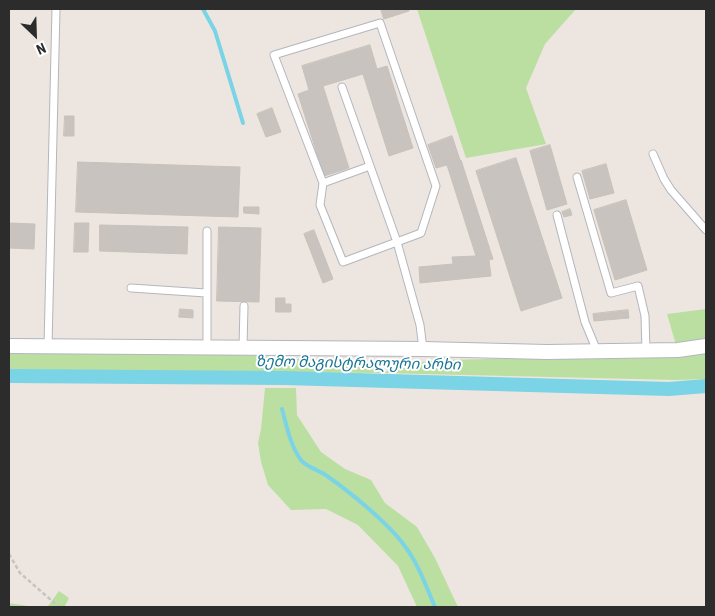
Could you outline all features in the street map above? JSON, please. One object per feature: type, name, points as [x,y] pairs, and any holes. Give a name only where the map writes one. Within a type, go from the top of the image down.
[{"type":"street","points":[[9,346],[423,349],[547,352],[678,350],[706,346]]},
{"type":"lane","points":[[48,346],[56,9]]},
{"type":"lane","points":[[380,23],[436,186],[422,233],[343,262],[320,205],[323,183],[274,55],[380,23]]},
{"type":"lane","points":[[342,87],[397,242],[420,325],[423,349]]},
{"type":"lane","points":[[653,154],[671,190],[706,230]]},
{"type":"lane","points":[[323,183],[370,166]]},
{"type":"lane","points":[[577,177],[611,293],[638,286],[645,316],[646,351]]},
{"type":"lane","points":[[557,215],[585,322],[597,352]]},
{"type":"lane","points":[[207,231],[207,347]]},
{"type":"lane","points":[[131,288],[206,293]]},
{"type":"lane","points":[[243,348],[244,306]]},
{"type":"path","points":[[9,554],[20,573],[59,607]]},
{"type":"green space","points":[[417,9],[576,9],[545,44],[526,88],[546,144],[466,158]]},
{"type":"green space","points":[[706,309],[706,340],[676,345],[667,314]]},
{"type":"green space","points":[[9,352],[214,353],[298,359],[330,359],[352,361],[382,373],[9,370]]},
{"type":"green space","points":[[706,354],[706,379],[677,380],[382,373],[420,362],[446,360],[624,359]]},
{"type":"green space","points":[[265,388],[296,388],[297,415],[321,452],[345,469],[371,480],[385,503],[417,527],[435,558],[458,607],[417,607],[398,566],[358,525],[326,509],[291,510],[268,485],[258,443]]},
{"type":"green space","points":[[59,591],[69,598],[65,606],[9,607],[9,603],[28,606],[48,606]]},
{"type":"building","points":[[381,9],[409,9],[409,11],[384,19]]},
{"type":"building","points":[[370,45],[377,69],[387,66],[413,148],[389,156],[363,74],[323,86],[349,168],[324,176],[298,94],[309,90],[302,66]]},
{"type":"building","points":[[272,108],[281,132],[266,137],[257,114]]},
{"type":"building","points":[[65,116],[74,116],[74,136],[64,136]]},
{"type":"building","points":[[452,136],[460,160],[450,164],[461,160],[493,259],[489,260],[491,276],[420,283],[419,267],[453,264],[452,257],[476,256],[447,165],[436,168],[428,145]]},
{"type":"building","points":[[550,145],[567,204],[547,210],[530,151]]},
{"type":"building","points":[[516,158],[562,298],[521,311],[476,171]]},
{"type":"building","points":[[78,162],[240,167],[238,217],[76,212]]},
{"type":"building","points":[[606,164],[614,193],[590,199],[582,171]]},
{"type":"building","points":[[626,200],[647,270],[615,280],[594,210]]},
{"type":"building","points":[[244,207],[259,207],[259,214],[244,213]]},
{"type":"building","points":[[570,209],[572,215],[564,217],[562,212]]},
{"type":"building","points":[[9,223],[35,224],[34,249],[9,248]]},
{"type":"building","points":[[75,223],[89,223],[88,252],[74,252]]},
{"type":"building","points":[[100,225],[188,227],[187,254],[100,251]]},
{"type":"building","points":[[219,227],[261,228],[259,302],[217,301]]},
{"type":"building","points":[[314,230],[333,279],[323,283],[304,234]]},
{"type":"building","points":[[276,298],[285,298],[285,304],[291,304],[291,312],[276,312]]},
{"type":"building","points":[[180,309],[193,310],[193,318],[179,317]]},
{"type":"building","points":[[628,310],[629,318],[594,321],[593,314]]},
{"type":"waterway","points":[[203,9],[215,31],[243,123]]},
{"type":"waterway","name":"ზემო მაგისტრალური არხი","points":[[9,376],[284,378],[669,389],[706,386]]},
{"type":"waterway","points":[[282,409],[291,442],[301,460],[346,490],[397,536],[413,559],[435,607]]}]
